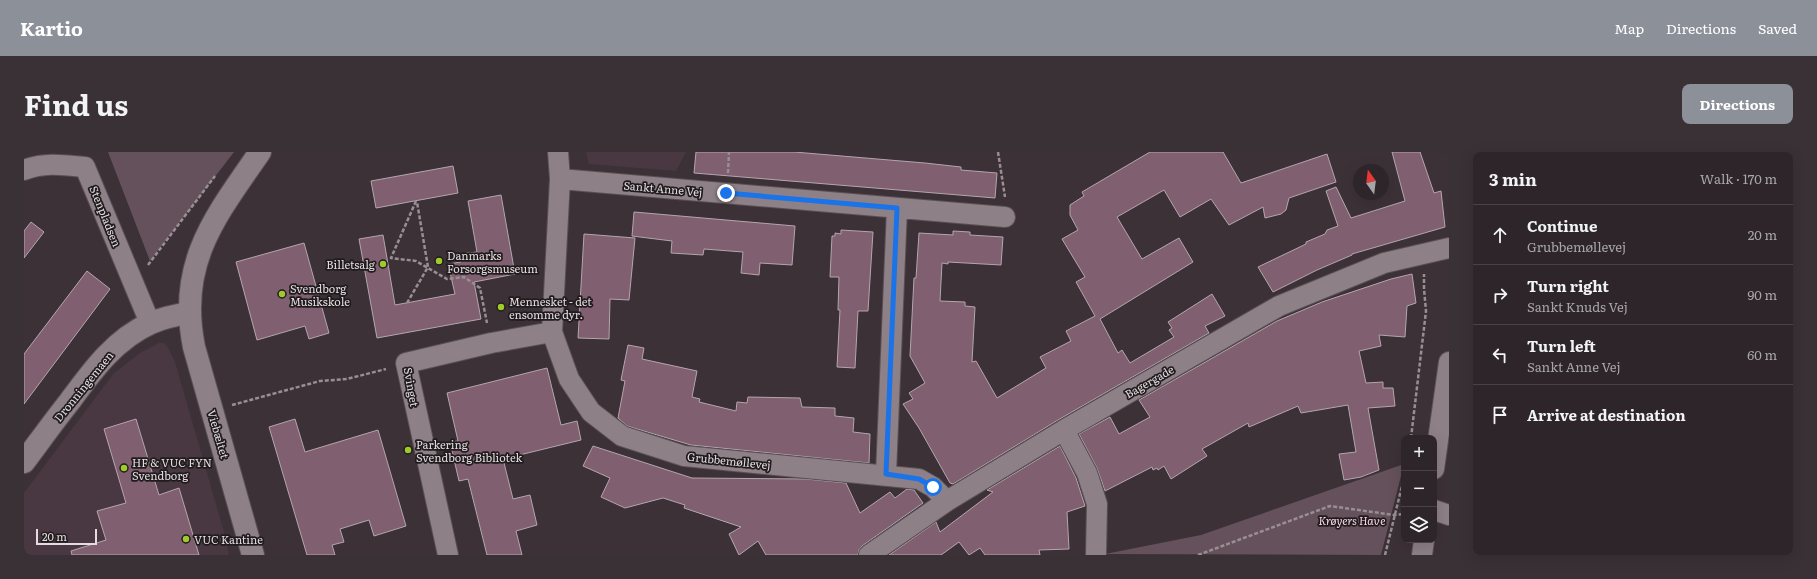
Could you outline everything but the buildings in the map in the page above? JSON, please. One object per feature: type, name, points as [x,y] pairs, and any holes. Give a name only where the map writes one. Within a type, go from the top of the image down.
[{"type":"street","points":[[189,313],[196,262],[205,238],[216,217],[260,152]]},
{"type":"street","name":"Grubbemøllevej","points":[[558,152],[560,179],[552,332],[569,379],[591,412],[622,436],[684,456],[886,474],[919,479],[933,487],[947,501]]},
{"type":"street","name":"Stenpladsen","points":[[24,170],[34,166],[58,164],[86,167],[150,323]]},
{"type":"street","name":"Sankt Anne Vej","points":[[560,179],[1005,217]]},
{"type":"street","points":[[886,474],[897,208]]},
{"type":"street","name":"Bagergade","points":[[870,555],[947,501],[1064,430],[1279,306],[1369,269],[1426,252],[1449,248]]},
{"type":"street","name":"Dronningemaen","points":[[24,462],[100,362],[125,339],[150,323],[189,313]]},
{"type":"street","name":"Viebæltet","points":[[189,313],[190,329],[200,370],[253,555]]},
{"type":"street","name":"Svinget","points":[[448,555],[406,363],[491,343],[552,332]]},
{"type":"street","points":[[1437,448],[1449,362]]},
{"type":"street","points":[[1064,430],[1087,473],[1097,504],[1096,555]]},
{"type":"street","points":[[1437,511],[1449,515]]},
{"type":"street","points":[[1422,555],[1424,543]]},
{"type":"path","points":[[998,152],[1005,194],[1005,217]]},
{"type":"path","points":[[147,267],[220,170]]},
{"type":"path","points":[[407,303],[428,267],[416,201],[389,258],[416,261],[428,267],[447,280],[464,277],[480,288],[491,343]]},
{"type":"path","points":[[1412,435],[1426,311],[1424,289],[1426,252]]},
{"type":"path","points":[[240,402],[320,381],[347,379],[406,363]]},
{"type":"path","points":[[1385,555],[1401,489]]},
{"type":"path","points":[[1198,555],[1330,506],[1394,516],[1401,515]]},
{"type":"shaded area","points":[[586,152],[686,152],[676,171],[589,164]]},
{"type":"shaded area","name":"HF & VUC FYN Svendborg","points":[[159,343],[164,343],[167,346],[175,362],[226,539],[229,555],[24,555],[24,493],[114,373],[140,353]]},
{"type":"green space","points":[[108,152],[234,152],[150,261]]},
{"type":"green space","name":"Krøyers Have","points":[[1401,465],[1401,476],[1381,555],[1105,554],[1201,535]]},
{"type":"place","name":"Danmarks Forsorgsmuseum","points":[[439,261]]},
{"type":"place","name":"Billetsalg","points":[[383,264]]},
{"type":"place","name":"Svendborg Musikskole","points":[[282,294]]},
{"type":"place","name":"Mennesket - det ensomme dyr.","points":[[501,307]]},
{"type":"place","name":"Parkering Svendborg Bibliotek","points":[[408,450]]},
{"type":"place","name":"HF & VUC FYN Svendborg","points":[[124,468]]},
{"type":"place","name":"VUC Kantine","points":[[186,539]]},
{"type":"route","points":[[726,193],[897,208],[886,474],[919,479],[933,487]]}]
